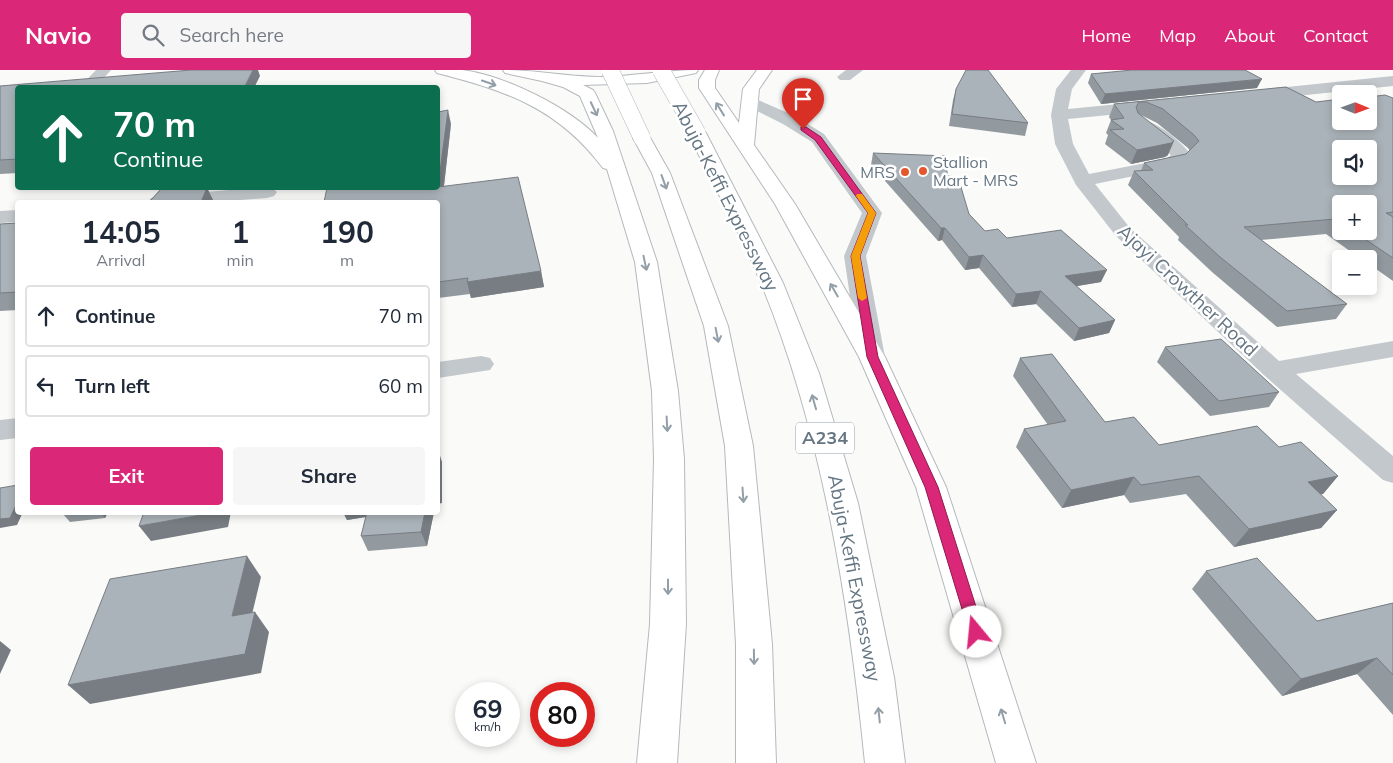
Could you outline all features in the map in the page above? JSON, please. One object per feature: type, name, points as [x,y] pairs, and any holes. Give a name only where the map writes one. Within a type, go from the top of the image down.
[{"type":"highway","points":[[442,70],[514,91],[553,110],[588,138],[620,178]]},
{"type":"highway","points":[[510,70],[569,79],[630,79],[692,70]]},
{"type":"highway","points":[[610,70],[661,173],[716,326],[739,446],[754,644],[756,763]]},
{"type":"highway","name":"Abuja-Keffi Expressway","points":[[661,70],[697,133],[772,283],[806,374],[843,503],[875,677],[884,763]]},
{"type":"highway","name":"Abuja-Keffi Expressway","points":[[712,70],[707,80],[707,88],[785,204],[872,357],[931,487],[1016,763]]},
{"type":"highway","points":[[745,146],[751,89],[765,70]]},
{"type":"highway","points":[[542,76],[568,84],[587,93],[604,131],[646,262],[665,391],[669,459],[668,624],[657,763]]},
{"type":"street","points":[[89,85],[104,70]]},
{"type":"street","name":"Ajayi Crowther Road","points":[[1079,70],[1064,89],[1059,115],[1064,144],[1083,181],[1123,232],[1274,370],[1393,472]]},
{"type":"street","points":[[1246,96],[1393,81]]},
{"type":"street","points":[[749,101],[788,120],[818,138],[872,213],[855,256],[872,357]]},
{"type":"street","points":[[1059,115],[1167,104]]},
{"type":"street","points":[[1083,181],[1172,163],[1182,155],[1165,139],[1140,122]]},
{"type":"street","points":[[185,200],[266,194]]},
{"type":"street","points":[[0,217],[15,216]]},
{"type":"street","points":[[1274,370],[1393,349]]},
{"type":"street","points":[[440,370],[481,364]]},
{"type":"street","points":[[0,430],[15,428]]},
{"type":"building","points":[[191,70],[253,70],[246,85],[15,85],[15,159],[0,160],[0,86]]},
{"type":"building","points":[[966,70],[988,70],[1028,123],[952,114],[956,89]]},
{"type":"building","points":[[1132,70],[1245,70],[1262,79],[1105,94],[1091,74]]},
{"type":"building","points":[[1286,87],[1316,102],[1332,100],[1332,130],[1378,130],[1378,96],[1385,95],[1393,98],[1393,212],[1386,213],[1393,217],[1393,258],[1366,240],[1377,240],[1377,195],[1332,195],[1332,219],[1244,227],[1332,293],[1332,295],[1335,295],[1347,304],[1287,311],[1220,257],[1185,225],[1188,225],[1134,171],[1153,170],[1144,163],[1186,154],[1199,141],[1194,135],[1163,109],[1146,102],[1139,102],[1136,107],[1138,113],[1174,141],[1137,150],[1110,130],[1124,129],[1111,120],[1124,118],[1114,104]]},
{"type":"building","points":[[448,110],[440,172],[440,112]]},
{"type":"building","points":[[873,153],[947,156],[947,176],[958,177],[969,214],[985,231],[998,229],[1007,238],[1061,230],[1107,270],[1065,276],[1115,320],[1079,328],[1041,291],[1016,294],[983,255],[969,257],[945,228],[941,228]]},
{"type":"building","points":[[518,177],[541,271],[467,282],[468,278],[440,282],[440,200],[324,200],[327,190],[440,190],[440,187]]},
{"type":"building","points":[[160,190],[206,190],[202,200],[151,200]]},
{"type":"building","points":[[15,223],[15,292],[0,293],[0,224]]},
{"type":"building","points":[[1221,339],[1279,392],[1219,401],[1165,347]]},
{"type":"building","points":[[1052,354],[1105,422],[1134,417],[1159,445],[1257,426],[1279,447],[1301,442],[1338,476],[1308,482],[1337,510],[1249,529],[1199,476],[1141,485],[1134,477],[1071,490],[1024,429],[1066,421],[1020,358]]},
{"type":"building","points":[[15,486],[15,507],[10,518],[0,519],[0,488]]},
{"type":"building","points":[[143,515],[201,515],[139,526]]},
{"type":"building","points":[[366,515],[424,515],[421,532],[361,536]]},
{"type":"building","points":[[247,556],[232,616],[255,612],[245,654],[68,685],[110,579]]},
{"type":"building","points":[[1257,558],[1317,621],[1393,603],[1393,675],[1377,658],[1301,679],[1206,571]]},
{"type":"slow traffic","points":[[860,196],[872,213],[855,256],[862,298]]},
{"type":"place","name":"Stallion Mart - MRS","points":[[923,171]]},
{"type":"place","name":"MRS","points":[[905,172]]},
{"type":"route","points":[[803,129],[818,138],[872,213],[855,256],[872,357],[931,487],[976,632]]}]
